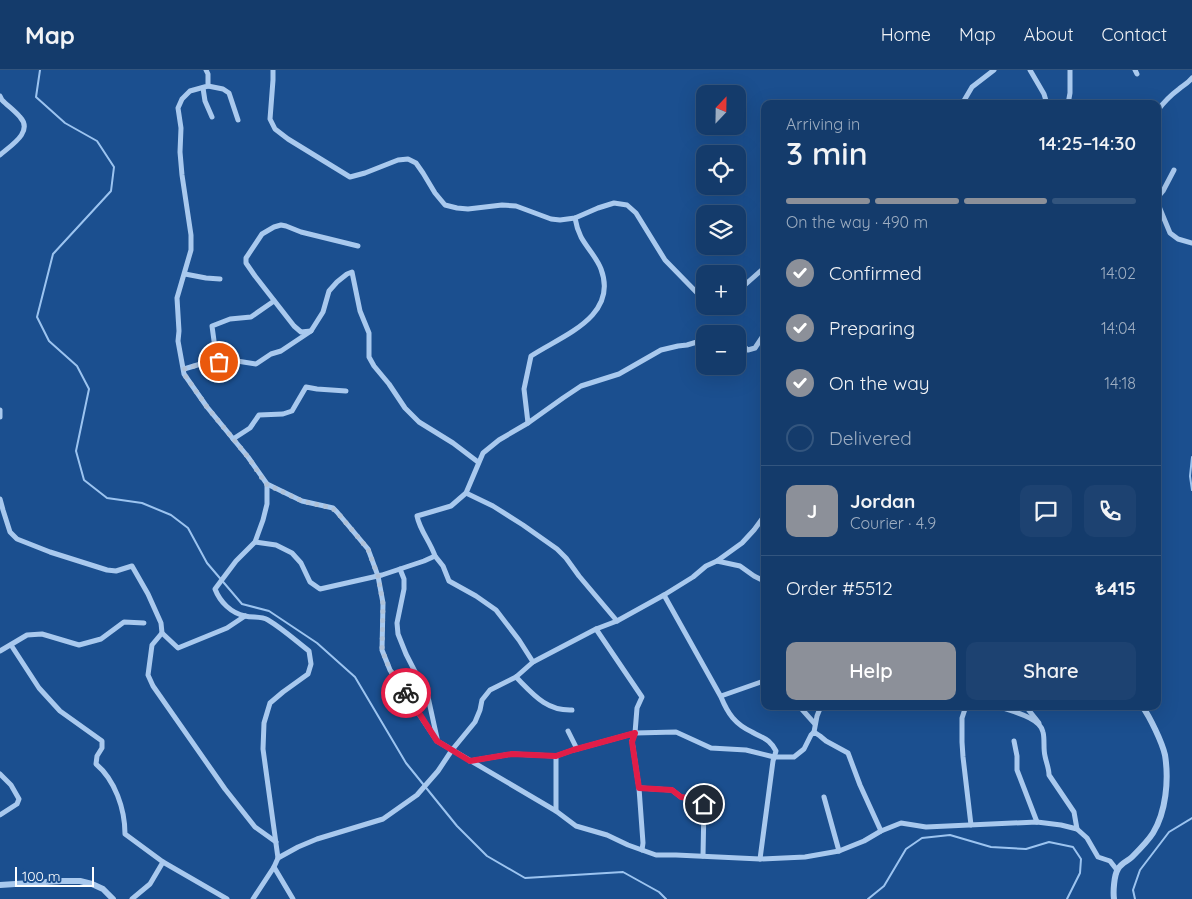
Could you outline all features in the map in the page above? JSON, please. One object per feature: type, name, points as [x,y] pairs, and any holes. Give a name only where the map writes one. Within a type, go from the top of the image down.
[{"type":"street","points":[[206,70],[208,74],[205,101],[212,117]]},
{"type":"street","points":[[272,70],[270,119],[275,129],[350,177],[398,160],[408,159],[416,163],[445,205],[458,208],[516,206],[551,219],[560,220],[575,218],[614,203],[627,205],[636,213],[665,260],[696,292]]},
{"type":"street","points":[[964,100],[972,87],[994,70]]},
{"type":"street","points":[[1030,70],[1046,100]]},
{"type":"street","points":[[1069,100],[1070,70]]},
{"type":"street","points":[[1161,106],[1179,89],[1188,84],[1192,78]]},
{"type":"street","points":[[238,120],[229,93],[223,89],[206,87],[190,91],[182,99],[178,108],[181,128],[180,152],[191,235],[191,250],[177,298],[178,341],[184,374],[207,407],[248,457],[266,484],[267,504],[255,542],[236,561],[214,589],[222,602],[229,608],[244,616],[266,619],[282,629],[309,651],[311,664],[308,674],[270,703],[264,723],[263,749],[278,858],[253,899]]},
{"type":"street","points":[[0,96],[24,123],[24,131],[21,136],[0,154]]},
{"type":"street","points":[[1161,193],[1174,170]]},
{"type":"street","points":[[1161,211],[1170,233],[1178,239],[1192,243]]},
{"type":"street","points":[[528,422],[524,389],[531,356],[576,330],[586,322],[599,307],[605,293],[601,268],[580,235],[575,218]]},
{"type":"street","points":[[311,331],[300,332],[294,326],[246,263],[246,258],[262,234],[281,225],[300,232],[358,246]]},
{"type":"street","points":[[184,369],[214,360],[224,364],[237,361],[256,364],[281,351],[311,331],[323,312],[329,292],[337,282],[352,272],[360,311],[369,332],[370,357],[374,366],[405,408],[419,422],[453,443],[478,462]]},
{"type":"street","points":[[746,284],[761,272]]},
{"type":"street","points":[[185,274],[220,280]]},
{"type":"street","points":[[214,360],[215,348],[212,326],[230,319],[251,316],[274,301]]},
{"type":"street","points":[[746,348],[748,350],[755,348],[761,339]]},
{"type":"street","points":[[533,662],[496,610],[449,581],[443,566],[434,556],[431,545],[418,524],[417,516],[451,506],[466,492],[483,453],[498,440],[581,386],[619,374],[661,350],[696,342]]},
{"type":"street","points":[[233,438],[250,428],[259,415],[283,414],[292,411],[306,387],[317,390],[346,391]]},
{"type":"street","points":[[0,410],[0,417]]},
{"type":"street","points":[[266,484],[302,501],[332,508],[368,549],[378,576],[383,604],[382,650],[390,670],[437,741],[556,810],[576,826],[607,835],[656,855],[760,858],[805,857],[839,851],[901,823],[926,827],[1037,822],[1076,829],[1087,838],[1098,856],[1110,861],[1117,870]]},
{"type":"street","points":[[466,492],[493,506],[557,549],[618,621]]},
{"type":"street","points":[[0,499],[10,532],[17,539],[50,552],[107,570],[116,571],[132,566],[148,594],[161,623],[162,633],[178,648],[226,628],[244,616]]},
{"type":"street","points":[[278,858],[317,839],[383,819],[418,795],[475,722],[482,700],[490,690],[516,677],[533,662],[596,629],[618,621],[693,577],[706,566],[717,561],[742,543],[761,520]]},
{"type":"street","points":[[255,542],[276,545],[292,553],[301,563],[310,582],[320,589],[378,576],[434,556]]},
{"type":"street","points":[[717,561],[740,566],[761,580]]},
{"type":"street","points":[[400,569],[404,579],[404,589],[397,623],[398,634],[428,697],[437,741]]},
{"type":"street","points":[[664,595],[721,696],[730,716],[741,726],[771,742],[776,751],[760,858]]},
{"type":"street","points":[[0,652],[27,635],[42,634],[79,645],[101,640],[124,622],[144,623]]},
{"type":"street","points":[[596,629],[642,697],[638,708],[632,742],[639,788],[642,850]]},
{"type":"street","points":[[162,633],[152,645],[148,675],[153,686],[225,789],[255,828],[276,842]]},
{"type":"street","points":[[11,645],[39,688],[60,711],[102,741],[102,748],[97,756],[96,764],[104,771],[115,789],[125,821],[125,834],[163,862],[227,899]]},
{"type":"street","points":[[516,677],[539,700],[565,710],[572,710]]},
{"type":"street","points":[[721,696],[761,682]]},
{"type":"street","points":[[803,710],[815,724]]},
{"type":"street","points":[[470,761],[512,754],[556,756],[635,733],[676,732],[712,748],[746,750],[774,756],[794,757],[804,749],[814,732],[819,710]]},
{"type":"street","points":[[965,710],[962,718],[962,742],[971,825]]},
{"type":"street","points":[[1008,710],[1040,724]]},
{"type":"street","points":[[1029,710],[1043,731],[1049,775],[1074,812],[1076,829]]},
{"type":"street","points":[[1114,899],[1113,891],[1117,870],[1152,835],[1164,804],[1166,777],[1164,754],[1145,710]]},
{"type":"street","points":[[568,731],[577,749]]},
{"type":"street","points":[[814,732],[848,753],[881,831]]},
{"type":"street","points":[[1014,741],[1017,756],[1016,770],[1037,822]]},
{"type":"street","points":[[556,756],[556,810]]},
{"type":"street","points":[[0,774],[11,785],[19,799],[17,804],[0,815]]},
{"type":"street","points":[[639,788],[672,790],[681,797],[700,800],[704,804],[703,856]]},
{"type":"street","points":[[824,797],[839,851]]},
{"type":"street","points":[[132,899],[150,884],[163,862]]},
{"type":"street","points":[[274,867],[293,899]]},
{"type":"street","points":[[0,885],[80,881],[92,884],[103,890],[113,899]]},
{"type":"waterway","points":[[40,70],[36,97],[65,123],[97,141],[114,167],[111,191],[53,254],[37,317],[49,341],[77,366],[89,389],[76,451],[84,480],[107,498],[142,503],[171,515],[188,528],[207,563],[242,604],[269,611],[317,643],[355,677],[406,763],[457,826],[487,856],[525,878],[623,872],[659,892],[666,899]]},
{"type":"waterway","points":[[1192,457],[1190,476],[1192,490]]},
{"type":"waterway","points":[[1135,899],[1133,890],[1140,870],[1169,832],[1192,818]]},
{"type":"waterway","points":[[868,899],[884,886],[906,849],[922,838],[950,835],[991,847],[1026,849],[1049,842],[1073,847],[1081,859],[1080,873],[1067,899]]},
{"type":"way so far","points":[[219,362],[214,360],[184,369],[184,374],[207,407],[248,457],[266,484],[302,501],[332,508],[368,549],[378,576],[383,604],[382,650],[390,670],[406,693]]},
{"type":"route","points":[[406,693],[437,741],[470,761],[512,754],[556,756],[635,733],[632,742],[639,788],[672,790],[681,797],[700,800],[704,804]]}]
